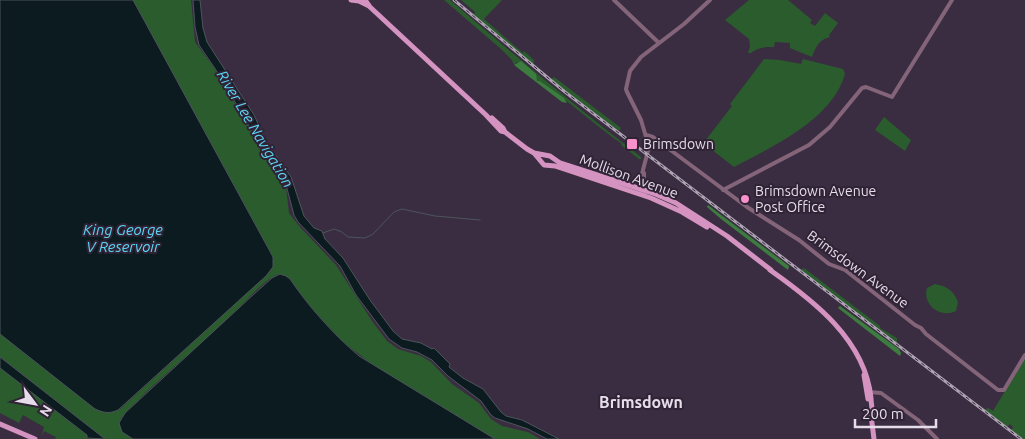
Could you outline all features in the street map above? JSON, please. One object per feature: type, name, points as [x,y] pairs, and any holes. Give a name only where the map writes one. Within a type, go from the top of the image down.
[{"type":"main road","name":"Mollison Avenue","points":[[354,0],[370,7]]},
{"type":"main road","name":"Mollison Avenue","points":[[365,0],[370,7],[501,131],[534,153],[544,165],[639,191]]},
{"type":"main road","name":"Mollison Avenue","points":[[534,153],[544,156],[548,155],[560,163],[625,185],[652,196],[682,212],[711,229],[771,270],[818,308],[836,324],[857,355],[868,381],[874,439]]},
{"type":"main road","points":[[541,162],[544,156]]},
{"type":"main road","points":[[549,166],[552,158]]},
{"type":"main road","points":[[0,424],[35,439]]},
{"type":"street","points":[[614,0],[659,43]]},
{"type":"street","points":[[625,185],[635,185],[643,170],[649,151],[641,120],[626,89],[628,76],[635,63],[684,24],[710,0]]},
{"type":"street","points":[[723,190],[809,145],[830,127],[863,87],[891,98],[894,96],[952,0]]},
{"type":"street","name":"Brimsdown Avenue","points":[[646,135],[653,137],[723,190],[799,240],[832,266],[846,270],[849,275],[914,325],[922,328],[926,334],[998,390],[1003,391],[1025,355]]},
{"type":"street","points":[[643,170],[644,182],[652,196]]},
{"type":"street","points":[[639,191],[640,177]]},
{"type":"street","points":[[639,191],[644,182]]},
{"type":"street","points":[[868,392],[883,394],[918,420],[937,439]]},
{"type":"green space","points":[[133,0],[191,0],[195,42],[214,68],[258,145],[286,188],[289,213],[336,265],[387,341],[398,349],[421,356],[431,362],[452,384],[479,403],[491,419],[502,426],[528,432],[540,439],[495,439],[377,368],[343,342],[306,302],[290,279],[278,274],[263,284],[225,322],[144,394],[121,418],[119,423],[122,431],[132,439],[105,439],[0,357],[0,334],[95,409],[107,412],[119,410],[266,276],[273,263],[271,253]]},
{"type":"green space","points":[[444,0],[450,0],[641,157],[641,159],[551,89],[537,81],[517,62],[514,65],[512,60],[501,49]]},
{"type":"green space","points":[[461,0],[502,0],[484,19],[523,53],[524,51],[534,60],[533,66],[473,15],[475,12]]},
{"type":"green space","points":[[749,0],[788,0],[812,20],[810,23],[815,26],[825,13],[838,23],[829,35],[830,37],[818,44],[812,57],[790,48],[790,43],[775,42],[774,47],[762,48],[748,53],[749,39],[725,20]]},
{"type":"green space","points":[[764,59],[801,64],[803,59],[843,69],[845,74],[838,90],[828,105],[814,118],[783,140],[734,167],[707,146],[708,144],[705,141]]},
{"type":"green space","points":[[521,61],[536,74],[537,81],[540,81],[564,98],[567,103],[562,102],[514,65]]},
{"type":"green space","points":[[554,77],[621,128],[619,131],[551,80]]},
{"type":"green space","points":[[884,117],[911,140],[905,151],[875,130]]},
{"type":"green space","points":[[708,205],[789,266],[788,270],[721,219],[707,207]]},
{"type":"green space","points":[[804,268],[880,326],[880,328],[897,338],[897,343],[800,270]]},
{"type":"green space","points":[[935,284],[943,286],[952,292],[958,302],[956,311],[944,313],[938,311],[930,304],[926,294],[927,288]]},
{"type":"green space","points":[[840,306],[899,349],[900,356],[838,308]]},
{"type":"green space","points":[[1025,358],[1025,439],[1023,439],[1011,430],[1013,427],[1010,424],[1007,427],[984,410],[988,408],[993,411]]},
{"type":"green space","points":[[0,368],[87,435],[88,439],[55,439],[56,437],[44,431],[41,437],[44,427],[23,415],[19,423],[0,413]]},
{"type":"water","name":"King George V Reservoir","points":[[0,0],[133,0],[273,257],[273,267],[266,276],[118,410],[112,412],[95,409],[0,334]]},
{"type":"water","name":"River Lee Navigation","points":[[193,0],[200,0],[203,28],[207,42],[254,115],[267,143],[291,177],[304,216],[314,228],[322,231],[325,239],[343,258],[393,331],[402,339],[421,343],[432,349],[434,348],[450,364],[449,367],[463,378],[483,389],[506,416],[522,420],[559,439],[547,439],[528,429],[495,418],[481,401],[448,376],[432,360],[417,352],[402,348],[389,339],[356,295],[340,266],[298,222],[294,215],[285,181],[260,145],[220,76],[199,45],[195,27]]},
{"type":"water","points":[[280,274],[290,279],[322,320],[359,356],[495,439],[133,439],[122,432],[119,423],[125,413],[253,295],[272,278]]},
{"type":"water","points":[[0,357],[105,439],[87,438],[87,435],[0,368]]},
{"type":"waterway","points":[[323,233],[334,229],[348,237],[365,238],[373,234],[394,212],[402,209],[435,216],[480,220]]},
{"type":"railway","points":[[454,0],[565,92],[1021,439]]},
{"type":"place","name":"Brimsdown","points":[[632,144]]},
{"type":"place","name":"Brimsdown Avenue Post Office","points":[[745,199]]},
{"type":"district","name":"Brimsdown","points":[[641,402]]}]
